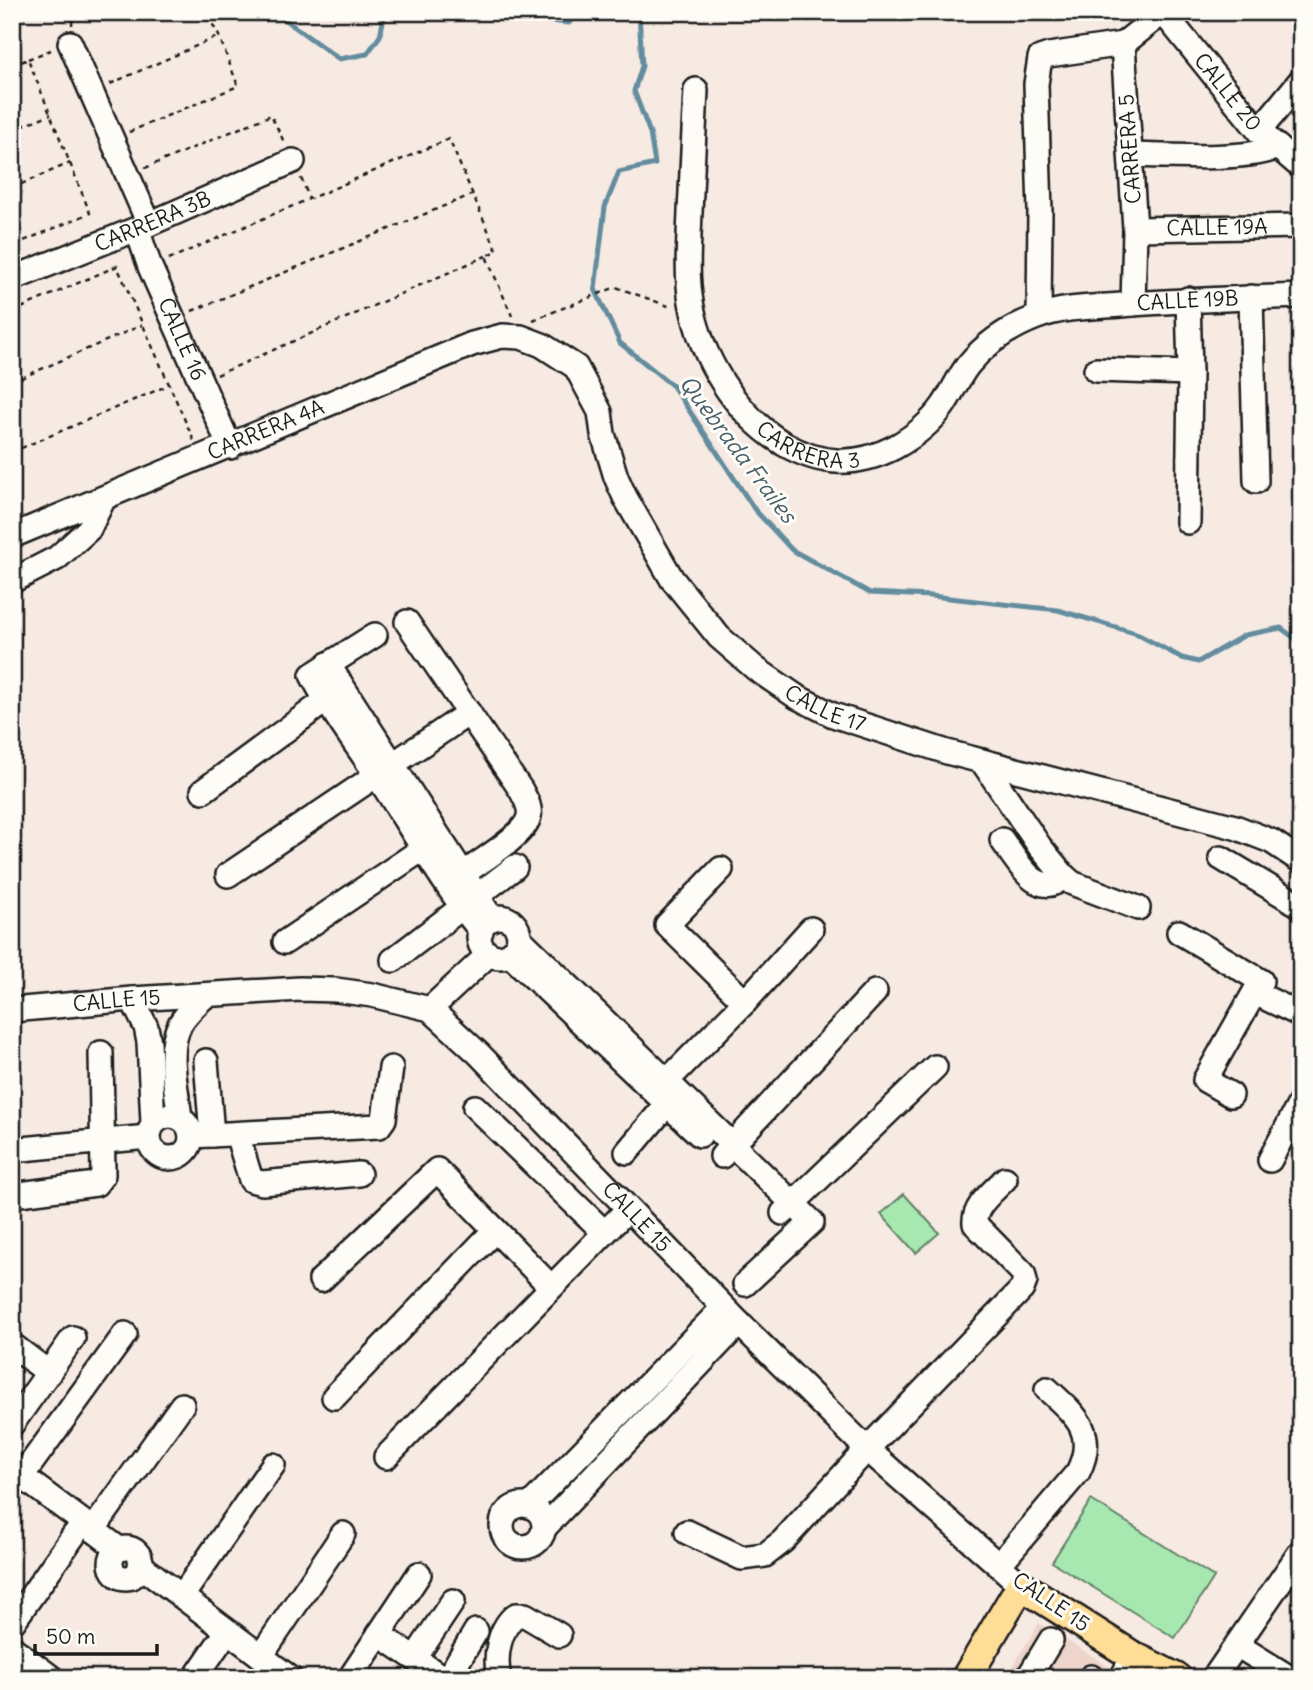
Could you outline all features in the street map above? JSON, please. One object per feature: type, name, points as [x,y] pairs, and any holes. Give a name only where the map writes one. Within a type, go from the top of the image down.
[{"type":"main road","name":"CALLE 15","points":[[1021,1585],[1128,1667],[1177,1678]]},
{"type":"main road","points":[[966,1678],[1021,1585]]},
{"type":"street","points":[[1039,316],[1040,211],[1036,84],[1040,58],[1124,44],[1163,12]]},
{"type":"street","name":"CALLE 20","points":[[1163,12],[1259,131],[1301,167]]},
{"type":"street","name":"CALLE 16","points":[[70,43],[128,175],[143,226],[150,267],[230,447]]},
{"type":"street","name":"CARRERA 5","points":[[1124,44],[1135,229],[1133,304]]},
{"type":"street","points":[[1259,131],[1301,79]]},
{"type":"street","name":"CARRERA 3","points":[[696,90],[688,263],[694,315],[708,355],[725,386],[746,414],[787,446],[836,463],[881,453],[909,438],[938,412],[964,372],[981,352],[1008,331],[1039,316],[1073,308]]},
{"type":"street","points":[[1130,155],[1266,153],[1278,147]]},
{"type":"street","name":"CARRERA 3B","points":[[12,279],[293,161]]},
{"type":"street","name":"CALLE 19A","points":[[1135,229],[1301,226]]},
{"type":"street","name":"CALLE 19B","points":[[1073,308],[1188,299],[1301,296]]},
{"type":"street","points":[[1251,297],[1256,481]]},
{"type":"street","points":[[1188,299],[1188,523]]},
{"type":"street","name":"CARRERA 4A","points":[[12,536],[472,344],[502,336],[521,337]]},
{"type":"street","name":"CALLE 17","points":[[521,337],[542,345],[576,367],[600,412],[607,445],[625,498],[672,579],[719,637],[756,669],[797,697],[833,715],[982,761],[1235,827],[1270,841],[1301,861]]},
{"type":"street","points":[[1096,370],[1190,373]]},
{"type":"street","points":[[12,581],[57,558],[89,529],[104,498]]},
{"type":"street","points":[[407,622],[521,790],[530,811],[523,830],[463,874]]},
{"type":"street","points":[[320,670],[375,635]]},
{"type":"street","points":[[320,670],[325,701],[385,770]]},
{"type":"street","points":[[320,670],[486,925]]},
{"type":"street","points":[[203,791],[325,701]]},
{"type":"street","points":[[228,875],[469,713]]},
{"type":"street","points":[[982,761],[1040,847],[1064,876],[1072,883],[1138,908]]},
{"type":"street","points":[[1002,840],[1036,883],[1050,886],[1057,884],[1064,876]]},
{"type":"street","points":[[432,844],[463,874],[470,901]]},
{"type":"street","points":[[285,942],[432,844]]},
{"type":"street","points":[[1221,858],[1301,906]]},
{"type":"street","points":[[393,960],[515,867]]},
{"type":"street","points":[[721,869],[667,925],[745,1002]]},
{"type":"street","points":[[430,1009],[506,948],[516,926],[511,921],[499,917],[486,925],[480,943],[506,948],[807,1227],[745,1284]]},
{"type":"street","points":[[627,1153],[663,1093],[811,929]]},
{"type":"street","points":[[1179,932],[1261,981],[1205,1080],[1231,1095]]},
{"type":"street","name":"CALLE 15","points":[[12,1010],[132,999],[300,989],[372,995],[430,1009],[479,1054],[731,1315],[867,1449],[1021,1585]]},
{"type":"street","points":[[728,1151],[875,992]]},
{"type":"street","points":[[1255,993],[1301,1015]]},
{"type":"street","points":[[194,1130],[174,1055],[175,1038],[181,1022],[206,995]]},
{"type":"street","points":[[132,999],[146,1027],[149,1042],[151,1130],[154,1150],[159,1155],[174,1157],[186,1150],[194,1130],[205,1061]]},
{"type":"street","points":[[12,1195],[96,1184],[103,1175],[101,1053]]},
{"type":"street","points":[[788,1209],[935,1067]]},
{"type":"street","points":[[12,1150],[103,1141],[151,1130],[165,1116],[194,1130],[237,1134],[379,1126],[384,1119],[391,1068]]},
{"type":"street","points":[[1270,1160],[1301,1101]]},
{"type":"street","points":[[475,1107],[604,1233]]},
{"type":"street","points":[[237,1134],[251,1180],[262,1183],[359,1174]]},
{"type":"street","points":[[321,1280],[437,1170],[551,1287]]},
{"type":"street","points":[[687,1532],[742,1558],[765,1555],[783,1541],[867,1449],[1022,1289],[1025,1281],[1023,1273],[975,1224],[974,1216],[978,1209],[1005,1179]]},
{"type":"street","points":[[386,1457],[628,1209]]},
{"type":"street","points":[[334,1397],[495,1230]]},
{"type":"street","points":[[529,1506],[731,1315]]},
{"type":"street","points":[[545,1527],[537,1510],[529,1506],[518,1506],[509,1511],[503,1520],[502,1530],[506,1539],[514,1546],[524,1548],[535,1545],[542,1537],[545,1527],[731,1315]]},
{"type":"street","points":[[125,1334],[15,1478],[115,1556],[117,1575],[135,1571],[182,1596],[263,1667]]},
{"type":"street","points":[[12,1423],[73,1338]]},
{"type":"street","points":[[12,1345],[49,1373]]},
{"type":"street","points":[[999,1565],[1078,1472],[1086,1457],[1087,1444],[1078,1418],[1047,1390]]},
{"type":"street","points":[[13,1622],[182,1405]]},
{"type":"street","points":[[182,1596],[273,1465]]},
{"type":"street","points":[[263,1667],[343,1534]]},
{"type":"street","points":[[1214,1678],[1301,1550]]},
{"type":"street","points":[[135,1571],[219,1643],[290,1678]]},
{"type":"street","points":[[350,1678],[419,1574]]},
{"type":"street","points":[[415,1658],[453,1601]]},
{"type":"street","points":[[499,1678],[496,1666],[500,1644],[508,1621],[516,1615],[525,1615],[559,1635]]},
{"type":"street","points":[[379,1634],[446,1678],[477,1631]]},
{"type":"street","points":[[1028,1678],[1051,1640]]},
{"type":"street","points":[[195,1678],[219,1643]]},
{"type":"street","points":[[1237,1645],[1290,1678]]},
{"type":"street","points":[[12,1648],[52,1678]]},
{"type":"path","points":[[113,139],[238,86],[219,36],[205,12]]},
{"type":"path","points":[[92,93],[219,36]]},
{"type":"path","points":[[12,66],[70,43]]},
{"type":"path","points":[[12,246],[90,213],[28,59]]},
{"type":"path","points":[[12,130],[51,114]]},
{"type":"path","points":[[128,175],[271,115],[293,161]]},
{"type":"path","points":[[150,267],[449,139],[497,251],[201,382]]},
{"type":"path","points":[[12,188],[71,163]]},
{"type":"path","points":[[173,319],[473,194]]},
{"type":"path","points":[[486,256],[521,337]]},
{"type":"path","points":[[12,312],[117,266],[201,457]]},
{"type":"path","points":[[552,314],[616,287],[694,315]]},
{"type":"path","points":[[12,382],[142,325]]},
{"type":"path","points":[[12,452],[169,385]]},
{"type":"shaded area","points":[[1039,1623],[1105,1664],[1125,1678],[1006,1678]]},
{"type":"green space","points":[[904,1194],[939,1233],[916,1253],[881,1214]]},
{"type":"green space","points":[[1091,1500],[1214,1577],[1175,1638],[1052,1562]]},
{"type":"waterway","name":"Quebrada Frailes","points":[[274,12],[339,59],[367,54],[380,36],[385,12]]},
{"type":"waterway","name":"Quebrada Frailes","points":[[530,12],[550,21],[569,23],[578,12]]},
{"type":"waterway","name":"Quebrada Frailes","points":[[639,12],[642,66],[634,91],[650,133],[655,164],[619,172],[605,207],[595,289],[620,343],[673,386],[755,510],[792,550],[870,593],[931,596],[1058,610],[1135,633],[1182,658],[1198,662],[1245,635],[1281,628],[1301,643]]}]
